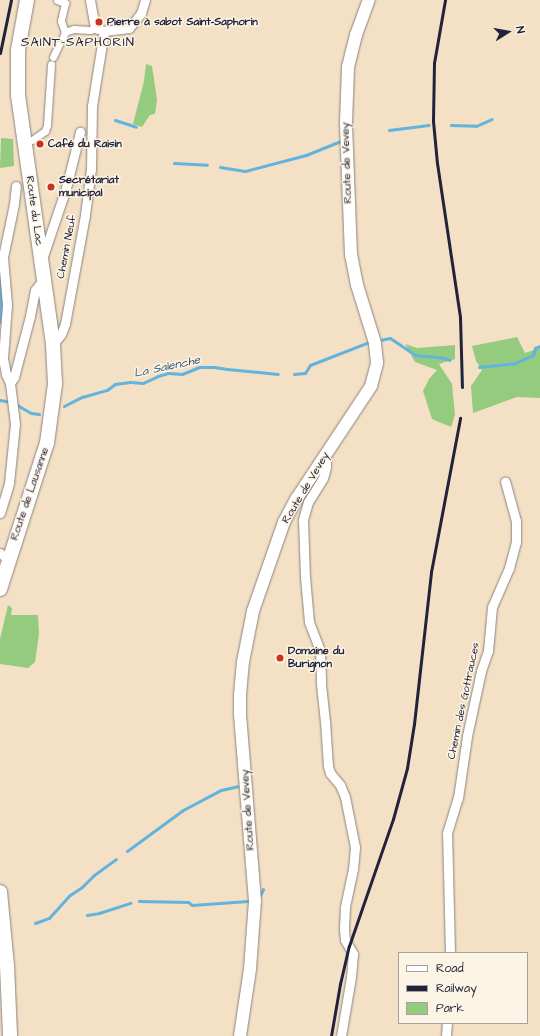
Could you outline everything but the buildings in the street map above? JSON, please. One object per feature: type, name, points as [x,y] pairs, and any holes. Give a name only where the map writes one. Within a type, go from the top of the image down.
[{"type":"main road","name":"Route du Lac","points":[[27,0],[18,50],[17,81],[20,113],[53,344],[55,384],[51,422]]},
{"type":"main road","name":"Route de Vevey","points":[[240,1036],[250,969],[254,901],[240,714],[240,695],[242,668],[253,611],[284,522],[297,498],[371,386],[378,363],[375,343],[357,285],[351,254],[346,122],[348,67],[354,41],[369,0]]},
{"type":"main road","name":"Route de Lausanne","points":[[0,589],[4,556],[42,460],[51,422]]},
{"type":"main road","points":[[0,892],[7,966],[10,1036]]},
{"type":"street","points":[[56,0],[65,4],[61,18],[64,34],[74,29],[90,30],[129,28],[141,13],[145,0]]},
{"type":"street","name":"Chemin Neuf","points":[[53,344],[61,334],[65,324],[85,215],[91,168],[92,106],[100,29],[90,0]]},
{"type":"street","points":[[32,140],[43,133],[47,126],[52,61],[59,44]]},
{"type":"street","points":[[41,262],[66,188],[80,132]]},
{"type":"street","points":[[0,513],[9,483],[14,424],[10,383],[6,374],[3,358],[7,305],[3,260],[16,186]]},
{"type":"street","points":[[10,383],[14,377],[30,316],[34,290],[44,279]]},
{"type":"street","points":[[326,455],[326,467],[323,478],[308,502],[304,520],[305,577],[309,622],[320,651],[321,684],[328,766],[330,773],[340,785],[345,797],[355,847],[353,869],[345,908],[344,929],[345,940],[353,954],[347,1011],[341,1036]]},
{"type":"street","name":"Chemin des Gottrauces","points":[[450,952],[447,834],[458,798],[467,736],[481,671],[488,651],[492,606],[509,568],[516,542],[516,521],[505,481]]},
{"type":"street","points":[[446,1036],[447,1024]]},
{"type":"green space","points":[[146,64],[152,66],[157,100],[155,114],[150,115],[142,127],[133,124],[144,81]]},
{"type":"green space","points":[[1,138],[13,139],[14,166],[0,168]]},
{"type":"green space","points":[[517,337],[525,353],[540,348],[540,398],[517,397],[473,413],[471,386],[482,370],[476,361],[472,346]]},
{"type":"green space","points":[[405,344],[417,348],[455,345],[455,359],[439,364],[452,384],[455,415],[451,427],[432,419],[423,391],[429,379],[437,370],[415,362]]},
{"type":"green space","points":[[8,605],[12,608],[11,615],[38,615],[39,634],[35,662],[28,668],[0,664],[0,639]]},
{"type":"water","points":[[0,278],[2,278],[4,306],[2,324],[0,324]]},
{"type":"waterway","points":[[451,125],[476,126],[492,119]]},
{"type":"waterway","points":[[115,120],[136,127]]},
{"type":"waterway","points":[[389,130],[429,125]]},
{"type":"waterway","points":[[220,167],[245,171],[306,155],[341,141]]},
{"type":"waterway","points":[[174,163],[207,165]]},
{"type":"waterway","name":"La Salenche","points":[[380,340],[390,338],[415,355],[440,357],[450,360]]},
{"type":"waterway","name":"La Salenche","points":[[294,374],[305,373],[310,365],[369,342]]},
{"type":"waterway","name":"La Salenche","points":[[479,367],[515,363],[533,355],[535,348],[540,346]]},
{"type":"waterway","name":"La Salenche","points":[[64,406],[82,397],[107,390],[115,384],[130,382],[143,383],[168,373],[182,374],[199,367],[214,367],[278,374]]},
{"type":"waterway","name":"La Salenche","points":[[0,400],[10,402]]},
{"type":"waterway","name":"La Salenche","points":[[17,405],[31,413],[39,414]]},
{"type":"waterway","points":[[127,851],[183,810],[221,790],[238,786]]},
{"type":"waterway","points":[[35,923],[49,918],[70,895],[116,859]]},
{"type":"waterway","points":[[259,897],[263,889]]},
{"type":"waterway","points":[[139,901],[188,902],[192,905],[248,901]]},
{"type":"waterway","points":[[87,915],[99,913],[130,903]]},
{"type":"railway","points":[[0,53],[11,0]]},
{"type":"railway","points":[[445,0],[434,63],[433,121],[437,163],[460,317],[462,387]]},
{"type":"railway","points":[[331,1036],[340,984],[349,946],[393,819],[407,768],[414,724],[431,572],[460,418]]},
{"type":"place","name":"Pierre à sabot Saint-Saphorin","points":[[99,22]]},
{"type":"place","name":"Café du Raisin","points":[[40,144]]},
{"type":"place","name":"Secrétariat municipal","points":[[51,187]]},
{"type":"place","name":"Domaine du Burignon","points":[[280,658]]},
{"type":"district","name":"SAINT-SAPHORIN","points":[[78,42]]}]
